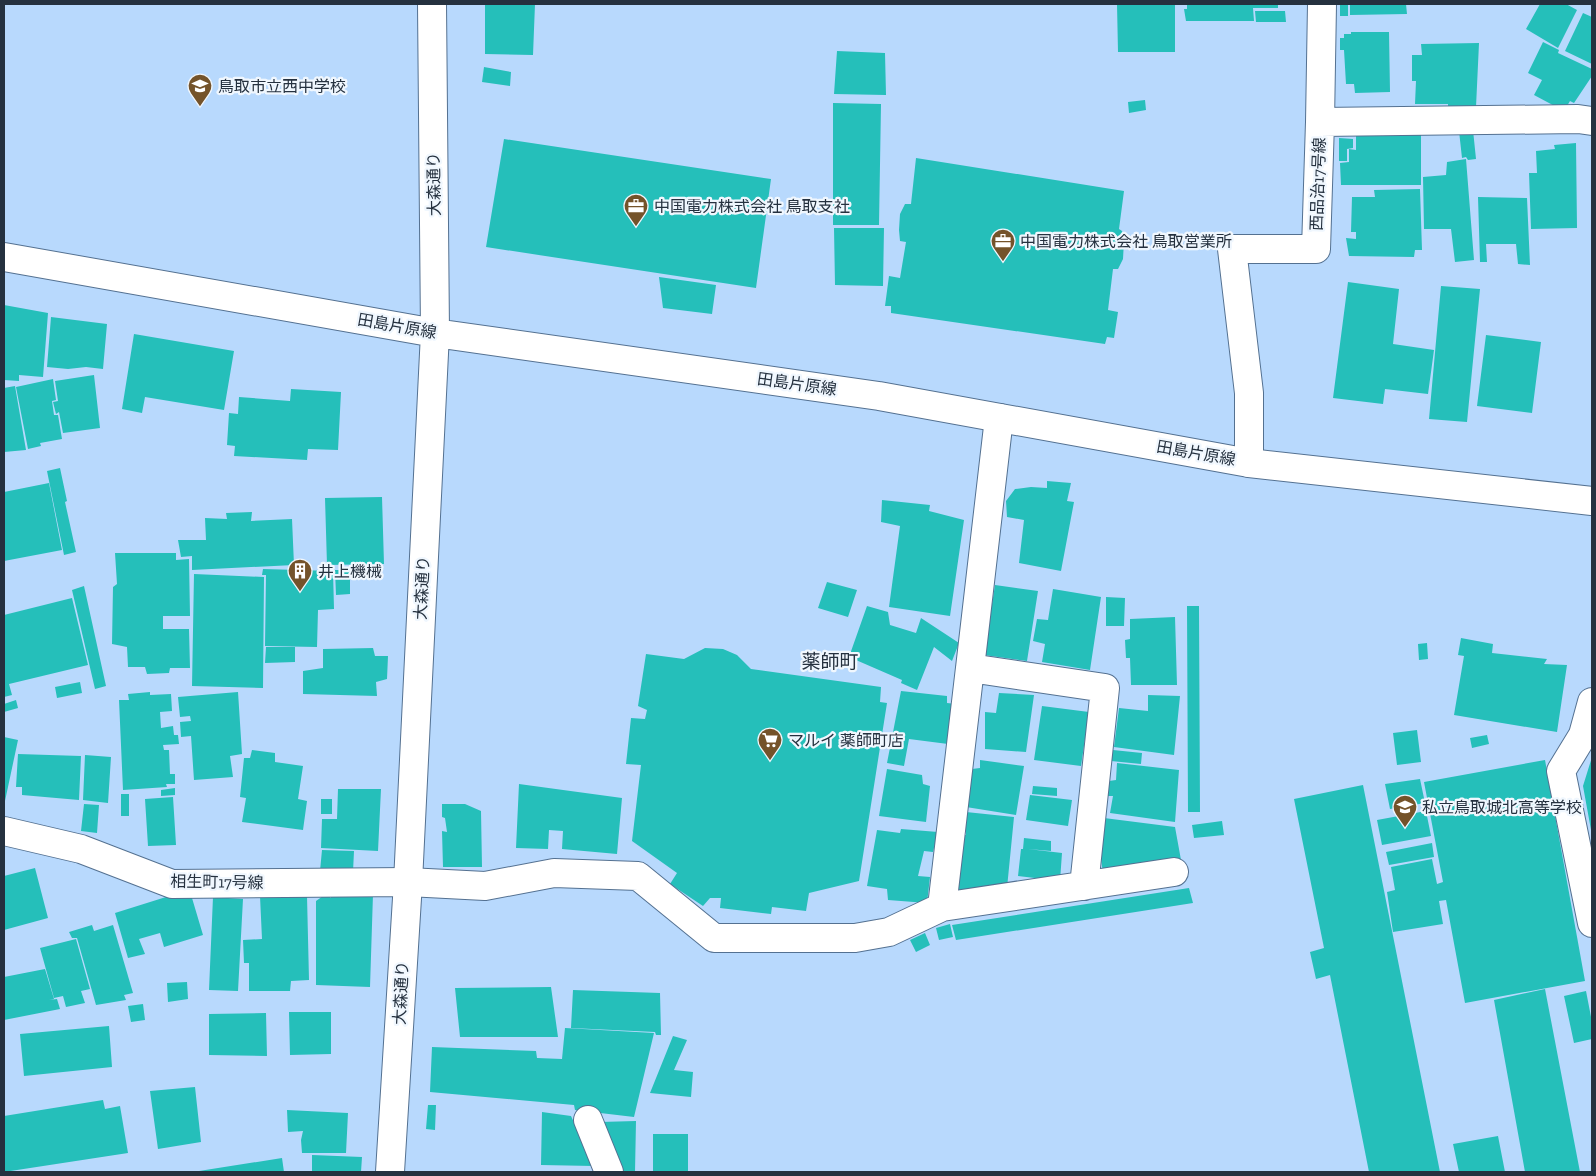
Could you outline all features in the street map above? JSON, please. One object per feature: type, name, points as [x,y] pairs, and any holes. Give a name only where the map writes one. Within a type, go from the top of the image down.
[{"type":"street","name":"大森通り","points":[[390,1172],[408,882],[435,332],[432,4]]},
{"type":"street","points":[[1320,122],[1322,4]]},
{"type":"street","name":"西品治17号線","points":[[1249,463],[1249,393],[1232,249],[1316,249],[1320,122],[1588,113]]},
{"type":"street","name":"田島片原線","points":[[4,257],[435,332],[869,394],[1249,463],[1592,501]]},
{"type":"street","points":[[942,907],[999,418]]},
{"type":"street","points":[[970,668],[1105,688],[1084,886]]},
{"type":"street","points":[[1592,702],[1583,735],[1561,771],[1592,923]]},
{"type":"street","name":"相生町17号線","points":[[4,830],[81,849],[172,884],[408,882],[485,886],[554,873],[638,876],[714,938],[855,938],[889,932],[942,907],[1174,872]]},
{"type":"street","points":[[588,1120],[610,1172]]},
{"type":"building","points":[[485,4],[535,4],[533,55],[485,54]]},
{"type":"building","points":[[1117,4],[1175,4],[1175,52],[1118,52]]},
{"type":"building","points":[[1187,4],[1278,4],[1278,8],[1253,8],[1254,21],[1186,21],[1184,9],[1187,9]]},
{"type":"building","points":[[1340,4],[1348,4],[1348,16],[1340,16]]},
{"type":"building","points":[[1350,4],[1406,4],[1407,14],[1350,15]]},
{"type":"building","points":[[1540,4],[1566,4],[1577,10],[1558,48],[1526,29]]},
{"type":"building","points":[[1255,11],[1285,11],[1286,22],[1256,22]]},
{"type":"building","points":[[1583,13],[1592,17],[1592,64],[1565,51]]},
{"type":"building","points":[[1351,32],[1389,32],[1390,92],[1355,93],[1354,84],[1346,84],[1344,50],[1340,50],[1340,38],[1344,38],[1344,34],[1351,34]]},
{"type":"building","points":[[1543,42],[1559,50],[1558,53],[1592,69],[1592,76],[1574,103],[1570,101],[1564,111],[1534,95],[1542,80],[1528,73]]},
{"type":"building","points":[[1479,43],[1476,107],[1448,106],[1448,104],[1415,104],[1416,81],[1412,81],[1412,55],[1422,55],[1421,44]]},
{"type":"building","points":[[837,51],[885,53],[886,95],[834,94]]},
{"type":"building","points":[[484,67],[511,72],[510,86],[482,82]]},
{"type":"building","points":[[1145,100],[1146,110],[1129,113],[1128,102]]},
{"type":"building","points":[[833,103],[881,104],[879,225],[833,225]]},
{"type":"building","points":[[1421,129],[1421,185],[1341,185],[1340,163],[1349,162],[1349,149],[1356,150],[1356,134]]},
{"type":"building","points":[[1473,130],[1476,159],[1468,160],[1466,157],[1462,158],[1459,131]]},
{"type":"building","points":[[1339,138],[1353,139],[1353,148],[1347,149],[1347,161],[1339,161]]},
{"type":"building","points":[[504,139],[771,179],[756,288],[486,247]]},
{"type":"building","points":[[1576,143],[1577,228],[1531,229],[1529,173],[1537,173],[1536,151],[1555,149],[1554,145]]},
{"type":"building","points":[[916,158],[1124,191],[1119,229],[1122,231],[1124,241],[1123,259],[1118,269],[1113,269],[1108,310],[1118,312],[1114,338],[1107,337],[1105,344],[891,313],[891,306],[885,306],[889,276],[900,278],[906,242],[900,241],[900,214],[905,204],[911,204]]},
{"type":"building","points":[[1466,159],[1474,260],[1455,262],[1451,229],[1424,229],[1423,177],[1446,175],[1447,162]]},
{"type":"building","points":[[1420,189],[1422,250],[1415,250],[1414,257],[1349,256],[1346,238],[1356,239],[1356,232],[1351,232],[1352,197],[1375,197],[1374,190]]},
{"type":"building","points":[[1478,197],[1527,198],[1530,265],[1518,264],[1516,244],[1486,244],[1487,262],[1480,262]]},
{"type":"building","points":[[834,228],[884,228],[883,286],[835,285]]},
{"type":"building","points":[[659,277],[716,285],[712,314],[663,308]]},
{"type":"building","points":[[1348,282],[1399,289],[1393,344],[1434,350],[1428,394],[1385,389],[1383,404],[1333,398]]},
{"type":"building","points":[[1441,286],[1480,289],[1467,422],[1429,419]]},
{"type":"building","points":[[4,305],[48,313],[43,377],[19,375],[19,381],[4,380]]},
{"type":"building","points":[[51,317],[107,324],[103,369],[47,367]]},
{"type":"building","points":[[134,334],[234,351],[224,410],[145,397],[142,413],[122,409]]},
{"type":"building","points":[[1486,335],[1541,342],[1532,413],[1477,406]]},
{"type":"building","points":[[94,375],[100,428],[63,433],[59,412],[56,414],[53,402],[58,401],[55,381]]},
{"type":"building","points":[[53,379],[56,400],[52,401],[54,415],[58,415],[62,439],[40,443],[41,446],[28,449],[16,387]]},
{"type":"building","points":[[15,386],[26,450],[4,452],[4,388]]},
{"type":"building","points":[[291,389],[341,392],[338,450],[308,449],[307,460],[234,456],[235,446],[227,445],[229,413],[238,414],[239,397],[290,401]]},
{"type":"building","points":[[60,468],[76,552],[64,555],[47,471]]},
{"type":"building","points":[[1047,481],[1071,483],[1067,501],[1074,502],[1061,571],[1019,563],[1024,520],[1007,517],[1006,501],[1015,489],[1047,488]]},
{"type":"building","points":[[49,483],[62,550],[4,561],[4,492]]},
{"type":"building","points":[[382,497],[384,564],[327,565],[325,498]]},
{"type":"building","points":[[882,500],[930,505],[929,511],[964,520],[950,616],[889,607],[900,526],[881,522]]},
{"type":"building","points":[[252,512],[251,521],[292,519],[294,565],[192,570],[192,556],[181,557],[178,540],[206,540],[205,518],[227,519],[226,513]]},
{"type":"building","points":[[115,553],[176,553],[176,560],[189,559],[190,616],[163,616],[163,629],[189,629],[190,668],[170,668],[169,673],[147,674],[145,667],[128,667],[127,647],[112,644],[113,587],[117,584]]},
{"type":"building","name":"井上機械","points":[[263,569],[333,571],[334,609],[318,610],[317,647],[265,646],[266,575],[262,575]]},
{"type":"building","points":[[335,570],[350,570],[350,594],[336,595]]},
{"type":"building","points":[[194,574],[264,577],[263,688],[192,686]]},
{"type":"building","points":[[827,582],[857,590],[848,617],[818,608]]},
{"type":"building","points":[[995,585],[1038,591],[1027,661],[984,655]]},
{"type":"building","points":[[84,586],[106,686],[95,689],[72,590]]},
{"type":"building","points":[[1053,589],[1101,597],[1090,670],[1042,662],[1045,644],[1033,641],[1037,619],[1048,620]]},
{"type":"building","points":[[1106,597],[1125,598],[1124,626],[1106,626]]},
{"type":"building","points":[[72,598],[88,665],[9,684],[12,695],[4,697],[4,615]]},
{"type":"building","points":[[867,606],[888,612],[890,625],[916,633],[921,618],[959,643],[952,661],[934,647],[917,690],[901,683],[902,680],[849,657]]},
{"type":"building","points":[[1187,606],[1199,606],[1200,812],[1188,812]]},
{"type":"building","points":[[1175,617],[1177,685],[1131,685],[1130,658],[1126,658],[1125,640],[1130,639],[1130,619]]},
{"type":"building","points":[[1461,638],[1493,644],[1492,653],[1547,659],[1544,664],[1567,665],[1557,732],[1454,715],[1464,656],[1458,655]]},
{"type":"building","points":[[1427,643],[1428,659],[1419,660],[1418,644]]},
{"type":"building","points":[[266,647],[295,647],[295,662],[265,663]]},
{"type":"building","points":[[373,648],[375,656],[388,656],[387,679],[376,682],[377,696],[303,694],[303,671],[323,668],[323,649]]},
{"type":"building","points":[[705,648],[723,649],[737,655],[751,669],[881,687],[880,702],[887,703],[859,881],[809,893],[806,911],[772,907],[771,914],[720,908],[721,898],[710,898],[703,906],[670,884],[677,873],[632,841],[641,765],[626,764],[631,718],[645,719],[647,710],[638,706],[646,654],[684,659]]},
{"type":"building","points":[[80,682],[82,693],[57,698],[55,687]]},
{"type":"building","points":[[901,691],[947,696],[947,703],[956,704],[948,744],[909,739],[904,766],[887,763]]},
{"type":"building","points":[[150,692],[150,695],[171,694],[172,711],[160,712],[161,728],[173,726],[174,735],[178,735],[179,744],[163,745],[164,750],[169,750],[170,774],[175,774],[175,784],[166,784],[167,787],[123,790],[119,700],[129,700],[128,694]]},
{"type":"building","points":[[238,692],[242,754],[230,756],[233,777],[194,780],[191,736],[181,737],[180,722],[191,721],[190,716],[180,717],[178,697]]},
{"type":"building","points":[[999,693],[1034,695],[1026,752],[985,749],[985,712],[996,713]]},
{"type":"building","points":[[1148,695],[1180,696],[1174,755],[1114,747],[1119,708],[1148,711]]},
{"type":"building","points":[[16,700],[18,708],[4,712],[4,704]]},
{"type":"building","points":[[1042,706],[1089,712],[1081,766],[1034,760]]},
{"type":"building","points":[[1417,730],[1421,762],[1397,765],[1393,733]]},
{"type":"building","points":[[1487,735],[1489,744],[1472,748],[1470,738]]},
{"type":"building","points":[[4,737],[18,740],[5,801],[4,801]]},
{"type":"building","points":[[252,750],[275,753],[275,762],[303,766],[298,799],[307,801],[303,830],[242,822],[246,798],[240,797],[244,758],[250,758]]},
{"type":"building","points":[[1113,750],[1142,753],[1141,764],[1111,761]]},
{"type":"building","points":[[18,754],[81,756],[79,800],[22,795],[22,787],[16,787]]},
{"type":"building","points":[[85,755],[111,757],[108,803],[83,800]]},
{"type":"building","points":[[1592,757],[1592,830],[1591,830],[1583,786]]},
{"type":"building","points":[[980,760],[1024,766],[1016,815],[966,807],[972,769],[980,768]]},
{"type":"building","points":[[1545,760],[1585,981],[1465,1003],[1446,900],[1439,901],[1443,924],[1393,932],[1387,892],[1395,890],[1391,867],[1432,859],[1437,884],[1443,882],[1424,782]]},
{"type":"building","points":[[1117,763],[1179,770],[1175,822],[1110,813],[1113,796],[1106,796],[1109,781],[1116,780]]},
{"type":"building","points":[[887,769],[922,775],[923,784],[930,786],[926,822],[879,816]]},
{"type":"building","points":[[1420,779],[1425,803],[1390,809],[1385,784]]},
{"type":"building","points":[[519,784],[622,798],[617,854],[562,849],[563,831],[549,830],[548,849],[516,848]]},
{"type":"building","points":[[1363,785],[1440,1172],[1369,1172],[1330,975],[1316,979],[1310,952],[1324,948],[1294,799]]},
{"type":"building","points":[[1033,786],[1057,788],[1057,796],[1032,794]]},
{"type":"building","points":[[175,788],[175,795],[161,796],[161,790]]},
{"type":"building","points":[[338,789],[381,789],[378,851],[321,848],[322,819],[337,819]]},
{"type":"building","points":[[121,794],[129,794],[129,816],[121,816]]},
{"type":"building","points":[[1030,795],[1072,800],[1068,826],[1026,820]]},
{"type":"building","points":[[173,797],[176,845],[148,846],[145,799]]},
{"type":"building","points":[[321,799],[332,799],[332,814],[321,814]]},
{"type":"building","points":[[84,804],[99,805],[97,833],[81,831]]},
{"type":"building","points":[[442,804],[465,804],[481,811],[482,867],[443,867],[442,831],[447,832],[445,818],[442,817]]},
{"type":"building","points":[[1426,811],[1431,836],[1382,845],[1377,820]]},
{"type":"building","points":[[966,812],[1014,817],[1007,888],[955,896],[963,835],[966,835]]},
{"type":"building","points":[[1104,818],[1175,827],[1181,860],[1103,873],[1100,852]]},
{"type":"building","points":[[1222,821],[1224,835],[1194,838],[1192,825]]},
{"type":"building","points":[[901,829],[938,832],[933,852],[924,851],[918,876],[930,877],[927,903],[888,900],[887,889],[867,886],[877,830],[900,833]]},
{"type":"building","points":[[1024,838],[1051,841],[1051,851],[1028,849],[1062,853],[1060,881],[1018,876]]},
{"type":"building","points":[[1432,843],[1434,857],[1389,865],[1386,852]]},
{"type":"building","points":[[322,850],[354,851],[353,872],[320,871]]},
{"type":"building","points":[[35,868],[48,918],[4,930],[4,876]]},
{"type":"building","points":[[1189,888],[1193,903],[956,940],[952,925]]},
{"type":"building","points":[[330,890],[373,894],[370,987],[316,985],[316,901],[326,894],[331,898]]},
{"type":"building","points":[[260,896],[307,896],[309,980],[291,981],[290,991],[249,991],[249,963],[244,963],[243,940],[262,939]]},
{"type":"building","points":[[166,897],[192,898],[203,935],[164,947],[160,933],[139,939],[145,954],[128,958],[115,913]]},
{"type":"building","points":[[213,897],[243,899],[238,991],[209,990]]},
{"type":"building","points":[[950,924],[953,937],[939,940],[936,928]]},
{"type":"building","points":[[92,925],[94,931],[113,925],[133,993],[124,995],[126,1000],[96,1005],[77,938],[72,938],[69,932]]},
{"type":"building","points":[[925,933],[930,945],[916,952],[910,940]]},
{"type":"building","points":[[76,939],[90,989],[81,991],[85,1003],[66,1007],[63,996],[54,998],[40,948]]},
{"type":"building","points":[[45,969],[54,999],[49,1000],[57,999],[60,1009],[4,1020],[4,977]]},
{"type":"building","points":[[187,982],[188,999],[168,1002],[167,983]]},
{"type":"building","points":[[551,987],[558,1037],[460,1037],[455,988]]},
{"type":"building","points":[[1545,989],[1580,1172],[1525,1172],[1494,1000]]},
{"type":"building","points":[[573,990],[660,993],[661,1035],[656,1035],[655,1032],[571,1028]]},
{"type":"building","points":[[1586,991],[1592,1022],[1592,1039],[1574,1043],[1564,996]]},
{"type":"building","points":[[143,1004],[145,1020],[131,1022],[128,1006]]},
{"type":"building","points":[[289,1012],[331,1012],[331,1054],[290,1055]]},
{"type":"building","points":[[266,1013],[267,1056],[209,1055],[209,1014]]},
{"type":"building","points":[[109,1026],[112,1067],[24,1076],[20,1034]]},
{"type":"building","points":[[565,1028],[654,1033],[634,1117],[575,1110],[574,1105],[430,1092],[432,1047],[536,1051],[537,1058],[562,1059]]},
{"type":"building","points":[[673,1036],[687,1040],[674,1070],[693,1072],[691,1097],[650,1093]]},
{"type":"building","points":[[195,1087],[201,1142],[158,1149],[150,1091]]},
{"type":"building","points":[[103,1100],[105,1109],[120,1106],[128,1153],[4,1172],[4,1116]]},
{"type":"building","points":[[428,1105],[436,1105],[435,1130],[426,1129]]},
{"type":"building","points":[[287,1110],[348,1113],[346,1153],[302,1153],[301,1140],[303,1131],[288,1132]]},
{"type":"building","points":[[542,1112],[571,1116],[594,1166],[541,1165]]},
{"type":"building","points":[[636,1121],[635,1172],[620,1172],[600,1122]]},
{"type":"building","points":[[653,1134],[688,1134],[688,1172],[653,1172]]},
{"type":"building","points":[[1498,1136],[1505,1172],[1459,1172],[1453,1144]]},
{"type":"building","points":[[312,1155],[362,1157],[361,1172],[312,1172]]},
{"type":"building","points":[[282,1158],[284,1172],[199,1172],[199,1171]]},
{"type":"place","name":"鳥取市立西中学校","points":[[200,107]]},
{"type":"place","name":"中国電力株式会社 鳥取支社","points":[[636,227]]},
{"type":"place","name":"中国電力株式会社 鳥取営業所","points":[[1003,262]]},
{"type":"place","name":"井上機械","points":[[300,592]]},
{"type":"place","name":"マルイ 薬師町店","points":[[770,761]]},
{"type":"place","name":"私立鳥取城北高等学校","points":[[1405,828]]},
{"type":"district","name":"薬師町","points":[[830,661]]}]
